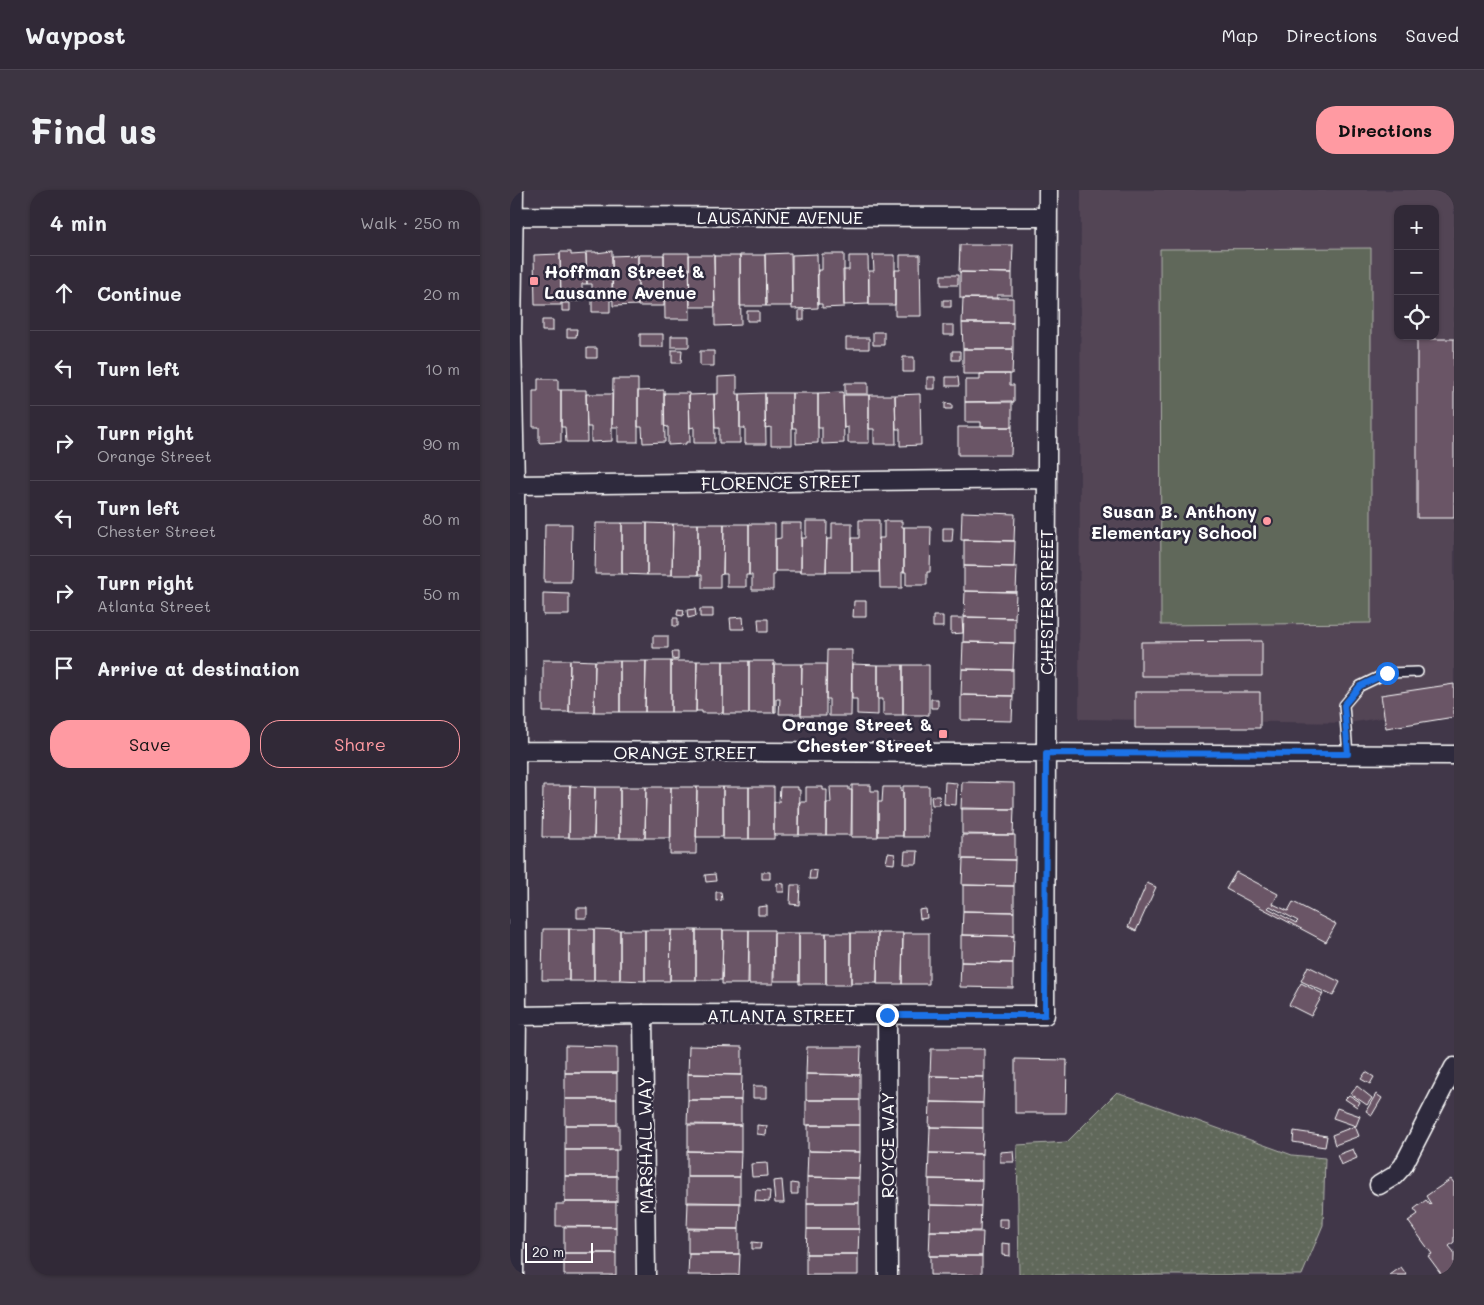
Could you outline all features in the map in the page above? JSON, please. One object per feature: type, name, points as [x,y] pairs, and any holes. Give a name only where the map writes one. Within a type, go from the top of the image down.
[{"type":"street","points":[[514,190],[511,338],[515,485],[517,1016],[514,1275]]},
{"type":"street","name":"CHESTER STREET","points":[[1045,1015],[1048,190]]},
{"type":"street","name":"LAUSANNE AVENUE","points":[[512,217],[1048,217]]},
{"type":"street","name":"FLORENCE STREET","points":[[515,485],[1047,478]]},
{"type":"street","name":"ORANGE STREET","points":[[516,751],[1454,755]]},
{"type":"street","name":"ATLANTA STREET","points":[[517,1016],[643,1014],[1045,1015]]},
{"type":"street","name":"MARSHALL WAY","points":[[643,1014],[646,1275]]},
{"type":"street","name":"ROYCE WAY","points":[[887,1015],[888,1275]]},
{"type":"street","points":[[1379,1185],[1394,1176],[1403,1166],[1454,1067]]},
{"type":"lane","points":[[1348,754],[1344,705],[1360,686],[1387,673],[1418,672]]},
{"type":"shaded area","name":"Susan B. Anthony Elementary School","points":[[1081,190],[1454,190],[1454,706],[1349,723],[1079,719]]},
{"type":"green space","points":[[1371,248],[1371,623],[1161,625],[1160,249]]},
{"type":"green space","points":[[1117,1092],[1292,1155],[1325,1158],[1323,1225],[1302,1275],[1019,1275],[1017,1145],[1067,1142]]},
{"type":"building","points":[[960,245],[1013,245],[1012,273],[959,272]]},
{"type":"building","points":[[612,251],[612,300],[610,300],[610,312],[592,312],[592,284],[587,284],[586,252]]},
{"type":"building","points":[[560,252],[571,252],[571,255],[586,254],[587,284],[582,284],[582,301],[561,301]]},
{"type":"building","points":[[664,253],[689,253],[690,319],[665,319]]},
{"type":"building","points":[[791,253],[792,306],[766,306],[765,254]]},
{"type":"building","points":[[560,254],[561,305],[535,305],[534,255]]},
{"type":"building","points":[[817,254],[818,308],[792,309],[792,255]]},
{"type":"building","points":[[822,254],[844,254],[844,307],[822,308],[822,304],[818,304],[818,270],[822,270]]},
{"type":"building","points":[[638,255],[638,305],[613,306],[612,256]]},
{"type":"building","points":[[638,255],[664,255],[664,306],[638,306]]},
{"type":"building","points":[[689,255],[714,255],[715,307],[690,307]]},
{"type":"building","points":[[740,255],[765,255],[766,306],[740,306]]},
{"type":"building","points":[[873,255],[895,255],[895,305],[869,305],[869,271],[874,271]]},
{"type":"building","points":[[900,255],[920,255],[921,316],[895,316],[895,270],[900,270]]},
{"type":"building","points":[[714,256],[740,256],[741,325],[715,326]]},
{"type":"building","points":[[849,256],[868,256],[869,304],[844,305],[843,270],[849,270]]},
{"type":"building","points":[[960,272],[1012,273],[1012,295],[997,295],[997,299],[960,298]]},
{"type":"building","points":[[941,275],[958,275],[958,285],[941,285]]},
{"type":"building","points":[[963,298],[1013,298],[1013,323],[962,323]]},
{"type":"building","points":[[943,300],[951,300],[951,307],[943,307]]},
{"type":"building","points":[[562,303],[570,303],[570,311],[562,311]]},
{"type":"building","points":[[799,310],[804,310],[804,320],[799,320]]},
{"type":"building","points":[[747,311],[759,311],[759,321],[747,321]]},
{"type":"building","points":[[542,320],[553,320],[553,331],[542,331]]},
{"type":"building","points":[[962,323],[1013,323],[1013,349],[963,349]]},
{"type":"building","points":[[943,325],[954,325],[954,335],[943,335]]},
{"type":"building","points":[[567,329],[577,329],[576,337],[567,337]]},
{"type":"building","points":[[873,332],[884,332],[884,345],[873,345]]},
{"type":"building","points":[[640,334],[663,334],[663,347],[640,347]]},
{"type":"building","points":[[671,336],[689,336],[689,347],[671,347]]},
{"type":"building","points":[[846,338],[869,338],[869,349],[846,349]]},
{"type":"building","points":[[1454,339],[1454,518],[1417,518],[1417,340]]},
{"type":"building","points":[[587,348],[597,348],[597,358],[587,358]]},
{"type":"building","points":[[963,349],[1013,349],[1012,374],[963,374]]},
{"type":"building","points":[[672,350],[682,350],[681,363],[672,363]]},
{"type":"building","points":[[700,351],[714,351],[714,366],[700,366]]},
{"type":"building","points":[[952,351],[960,351],[960,360],[952,360]]},
{"type":"building","points":[[903,357],[914,357],[914,372],[903,372]]},
{"type":"building","points":[[980,374],[1010,374],[1010,385],[1014,385],[1014,402],[965,402],[965,380],[980,380]]},
{"type":"building","points":[[737,376],[737,394],[740,394],[740,443],[719,443],[719,428],[715,428],[714,394],[718,394],[718,377]]},
{"type":"building","points":[[927,377],[935,377],[935,389],[927,389]]},
{"type":"building","points":[[946,377],[958,377],[959,386],[946,386]]},
{"type":"building","points":[[538,379],[558,379],[558,390],[561,390],[561,442],[539,443],[539,427],[533,427],[533,391],[538,391]]},
{"type":"building","points":[[613,379],[638,379],[638,442],[618,442],[618,427],[612,427]]},
{"type":"building","points":[[845,383],[868,383],[868,394],[845,394]]},
{"type":"building","points":[[561,390],[586,390],[587,442],[566,442],[565,427],[561,427]]},
{"type":"building","points":[[664,390],[665,442],[643,443],[642,427],[638,427],[638,391]]},
{"type":"building","points":[[843,392],[844,443],[822,444],[822,428],[818,428],[818,393]]},
{"type":"building","points":[[664,393],[689,393],[690,442],[686,442],[686,444],[668,445],[668,427],[664,426]]},
{"type":"building","points":[[765,393],[766,444],[745,444],[745,428],[740,428],[740,394]]},
{"type":"building","points":[[765,393],[792,393],[792,445],[771,445],[771,427],[765,428]]},
{"type":"building","points":[[792,393],[818,393],[818,443],[796,444],[796,428],[792,428]]},
{"type":"building","points":[[586,394],[612,394],[612,441],[591,442],[591,427],[587,427]]},
{"type":"building","points":[[714,394],[715,443],[694,443],[694,427],[690,428],[689,395]]},
{"type":"building","points":[[920,394],[921,445],[900,446],[900,429],[896,429],[895,395]]},
{"type":"building","points":[[843,395],[869,395],[869,443],[848,443],[848,427],[844,428]]},
{"type":"building","points":[[869,395],[895,395],[896,444],[874,444],[874,429],[869,429]]},
{"type":"building","points":[[1012,401],[1012,427],[981,427],[981,422],[965,422],[965,402]]},
{"type":"building","points":[[945,403],[952,404],[952,409],[945,409]]},
{"type":"building","points":[[958,427],[1012,427],[1011,455],[958,455]]},
{"type":"building","points":[[962,512],[1015,514],[1014,541],[961,540]]},
{"type":"building","points":[[859,520],[879,520],[879,572],[852,572],[852,538],[859,538]]},
{"type":"building","points":[[806,521],[827,521],[826,572],[801,572],[801,538],[806,538]]},
{"type":"building","points":[[884,521],[902,521],[902,527],[904,527],[902,588],[880,588],[879,538],[884,538]]},
{"type":"building","points":[[596,523],[622,523],[622,574],[595,574]]},
{"type":"building","points":[[622,523],[647,523],[647,575],[622,574]]},
{"type":"building","points":[[647,523],[673,524],[672,575],[647,575]]},
{"type":"building","points":[[781,523],[802,523],[801,571],[775,571],[775,539],[781,538]]},
{"type":"building","points":[[832,523],[852,523],[852,572],[826,572],[827,539],[832,539]]},
{"type":"building","points":[[545,524],[572,524],[571,582],[544,582]]},
{"type":"building","points":[[673,524],[698,524],[698,575],[672,575]]},
{"type":"building","points":[[698,524],[724,524],[723,574],[720,575],[720,588],[702,588],[702,575],[698,575]]},
{"type":"building","points":[[724,524],[749,524],[749,575],[746,575],[746,587],[727,587],[727,574],[723,574]]},
{"type":"building","points":[[749,524],[775,524],[775,575],[773,575],[773,590],[752,590],[752,575],[749,575]]},
{"type":"building","points":[[904,527],[931,527],[930,572],[927,572],[927,585],[906,585],[906,572],[904,572]]},
{"type":"building","points":[[943,528],[953,528],[952,541],[943,541]]},
{"type":"building","points":[[964,540],[1015,541],[1014,567],[964,566]]},
{"type":"building","points":[[964,566],[1017,567],[1016,592],[964,591]]},
{"type":"building","points":[[965,591],[1016,592],[1015,618],[964,617]]},
{"type":"building","points":[[543,593],[569,594],[569,615],[543,615]]},
{"type":"building","points":[[854,601],[866,601],[866,617],[853,617]]},
{"type":"building","points":[[678,609],[684,610],[683,616],[677,615]]},
{"type":"building","points":[[695,609],[696,616],[688,618],[687,610]]},
{"type":"building","points":[[700,609],[713,609],[713,617],[700,617]]},
{"type":"building","points":[[933,616],[943,616],[943,627],[933,627]]},
{"type":"building","points":[[743,617],[744,629],[731,629],[730,618]]},
{"type":"building","points":[[964,617],[1015,618],[1015,643],[963,642]]},
{"type":"building","points":[[673,618],[678,618],[678,626],[673,626]]},
{"type":"building","points":[[951,618],[962,618],[963,633],[951,634]]},
{"type":"building","points":[[758,619],[768,619],[768,632],[759,632]]},
{"type":"building","points":[[653,636],[668,636],[668,648],[653,648]]},
{"type":"building","points":[[1262,641],[1262,676],[1141,676],[1141,642]]},
{"type":"building","points":[[963,642],[1014,643],[1013,670],[962,669]]},
{"type":"building","points":[[827,650],[852,650],[851,716],[829,716],[829,699],[826,699]]},
{"type":"building","points":[[672,652],[678,652],[678,659],[673,660]]},
{"type":"building","points":[[543,660],[570,660],[569,712],[543,712]]},
{"type":"building","points":[[570,660],[595,661],[594,712],[569,712]]},
{"type":"building","points":[[595,661],[620,661],[620,712],[594,712]]},
{"type":"building","points":[[620,661],[646,661],[645,712],[620,712]]},
{"type":"building","points":[[646,661],[671,661],[671,712],[645,712]]},
{"type":"building","points":[[671,661],[697,661],[696,712],[671,712]]},
{"type":"building","points":[[697,661],[723,661],[723,713],[702,713],[702,711],[696,711]]},
{"type":"building","points":[[723,661],[749,661],[749,714],[723,714]]},
{"type":"building","points":[[749,661],[774,661],[774,713],[749,713]]},
{"type":"building","points":[[774,664],[802,664],[801,714],[779,714],[780,699],[776,699],[776,712],[774,712]]},
{"type":"building","points":[[802,664],[826,664],[826,716],[801,716]]},
{"type":"building","points":[[852,664],[878,665],[878,715],[857,714],[857,699],[852,699]]},
{"type":"building","points":[[878,665],[903,665],[903,715],[883,715],[883,699],[878,699]]},
{"type":"building","points":[[903,665],[929,665],[929,715],[903,715]]},
{"type":"building","points":[[962,669],[1013,670],[1013,696],[961,695]]},
{"type":"building","points":[[1454,684],[1454,717],[1386,728],[1381,695]]},
{"type":"building","points":[[1135,692],[1260,692],[1260,728],[1135,728]]},
{"type":"building","points":[[961,695],[1013,696],[1012,721],[961,720]]},
{"type":"building","points":[[931,699],[938,699],[938,708],[931,708]]},
{"type":"building","points":[[945,782],[957,783],[956,805],[944,804]]},
{"type":"building","points":[[962,782],[1014,783],[1014,809],[961,809]]},
{"type":"building","points":[[852,785],[871,785],[871,791],[878,791],[878,837],[851,837]]},
{"type":"building","points":[[543,786],[570,786],[569,837],[542,837]]},
{"type":"building","points":[[570,786],[595,787],[594,838],[569,838]]},
{"type":"building","points":[[903,786],[929,786],[929,837],[903,837]]},
{"type":"building","points":[[595,787],[620,787],[620,838],[594,838]]},
{"type":"building","points":[[620,787],[646,787],[645,838],[620,838]]},
{"type":"building","points":[[646,787],[671,787],[671,838],[645,838]]},
{"type":"building","points":[[671,787],[697,787],[696,854],[670,854]]},
{"type":"building","points":[[697,787],[723,787],[723,837],[696,837]]},
{"type":"building","points":[[723,787],[749,787],[749,839],[723,839]]},
{"type":"building","points":[[749,787],[774,787],[774,839],[749,839]]},
{"type":"building","points":[[780,787],[798,787],[798,790],[800,790],[799,835],[774,835],[774,802],[779,802]]},
{"type":"building","points":[[806,787],[823,787],[823,790],[827,790],[826,835],[799,835],[799,802],[806,802]]},
{"type":"building","points":[[830,787],[849,787],[849,790],[852,790],[852,835],[826,835],[826,803],[831,803]]},
{"type":"building","points":[[883,787],[901,787],[903,791],[903,836],[878,836],[878,802],[882,802]]},
{"type":"building","points":[[931,796],[939,796],[940,805],[932,805]]},
{"type":"building","points":[[962,808],[1014,809],[1013,835],[962,834]]},
{"type":"building","points":[[962,835],[1015,835],[1015,860],[962,859]]},
{"type":"building","points":[[905,851],[918,851],[917,864],[904,864]]},
{"type":"building","points":[[888,853],[895,854],[894,864],[886,863]]},
{"type":"building","points":[[963,859],[1015,860],[1014,886],[962,885]]},
{"type":"building","points":[[810,870],[817,871],[816,879],[809,879]]},
{"type":"building","points":[[762,872],[770,872],[770,879],[762,879]]},
{"type":"building","points":[[1236,872],[1278,894],[1273,904],[1288,911],[1293,902],[1336,924],[1326,942],[1226,889]],"holes":[[[1270,906],[1298,921],[1296,923],[1268,908]]]},
{"type":"building","points":[[715,874],[716,881],[706,882],[705,875]]},
{"type":"building","points":[[777,883],[784,884],[784,892],[777,892]]},
{"type":"building","points":[[1147,883],[1156,887],[1136,931],[1128,927]]},
{"type":"building","points":[[791,885],[800,885],[799,905],[790,904]]},
{"type":"building","points":[[963,885],[1014,886],[1014,912],[963,911]]},
{"type":"building","points":[[716,892],[721,892],[722,900],[716,901]]},
{"type":"building","points":[[767,906],[767,915],[758,915],[758,907]]},
{"type":"building","points":[[577,908],[587,908],[587,918],[577,918]]},
{"type":"building","points":[[926,909],[927,918],[920,919],[919,910]]},
{"type":"building","points":[[963,911],[1014,912],[1014,936],[962,935]]},
{"type":"building","points":[[543,929],[569,929],[569,980],[542,980]]},
{"type":"building","points":[[569,929],[594,929],[594,981],[569,981]]},
{"type":"building","points":[[594,929],[620,930],[620,980],[594,980]]},
{"type":"building","points":[[620,930],[645,930],[645,981],[620,980]]},
{"type":"building","points":[[645,930],[671,930],[670,981],[645,981]]},
{"type":"building","points":[[671,930],[696,930],[696,980],[670,980]]},
{"type":"building","points":[[696,930],[723,930],[722,980],[696,980]]},
{"type":"building","points":[[723,930],[749,930],[748,984],[722,984]]},
{"type":"building","points":[[749,930],[774,930],[773,984],[749,984]]},
{"type":"building","points":[[774,933],[799,933],[799,981],[774,981]]},
{"type":"building","points":[[799,933],[826,933],[826,984],[799,984]]},
{"type":"building","points":[[826,933],[851,933],[851,985],[826,985]]},
{"type":"building","points":[[851,933],[878,933],[877,983],[851,983]]},
{"type":"building","points":[[878,933],[903,933],[902,984],[877,984]]},
{"type":"building","points":[[903,933],[929,933],[929,984],[902,984]]},
{"type":"building","points":[[961,935],[1014,936],[1013,963],[961,962]]},
{"type":"building","points":[[961,962],[1013,963],[1013,988],[960,987]]},
{"type":"building","points":[[1308,966],[1340,982],[1333,996],[1301,981]]},
{"type":"building","points":[[1301,983],[1323,994],[1311,1016],[1289,1005]]},
{"type":"building","points":[[565,1046],[617,1047],[617,1073],[565,1073]]},
{"type":"building","points":[[689,1046],[742,1047],[742,1075],[688,1074]]},
{"type":"building","points":[[807,1047],[861,1047],[860,1075],[806,1074]]},
{"type":"building","points":[[931,1049],[984,1049],[984,1077],[930,1076]]},
{"type":"building","points":[[1015,1059],[1067,1060],[1066,1113],[1015,1113]]},
{"type":"building","points":[[1366,1072],[1374,1077],[1370,1084],[1361,1079]]},
{"type":"building","points":[[565,1073],[617,1073],[617,1099],[565,1099]]},
{"type":"building","points":[[688,1074],[742,1075],[741,1100],[688,1100]]},
{"type":"building","points":[[806,1074],[860,1075],[860,1100],[806,1100]]},
{"type":"building","points":[[930,1076],[984,1077],[983,1103],[930,1102]]},
{"type":"building","points":[[753,1086],[767,1086],[767,1098],[753,1098]]},
{"type":"building","points":[[1357,1086],[1372,1098],[1367,1105],[1351,1094]]},
{"type":"building","points":[[1376,1094],[1382,1098],[1372,1115],[1366,1111]]},
{"type":"building","points":[[1349,1095],[1360,1102],[1357,1107],[1345,1099]]},
{"type":"building","points":[[565,1099],[617,1099],[617,1125],[565,1125]]},
{"type":"building","points":[[688,1100],[741,1100],[741,1125],[687,1124]]},
{"type":"building","points":[[806,1100],[860,1100],[860,1125],[806,1125]]},
{"type":"building","points":[[930,1102],[983,1103],[983,1128],[929,1127]]},
{"type":"building","points":[[1337,1108],[1360,1116],[1356,1126],[1333,1118]]},
{"type":"building","points":[[565,1125],[619,1125],[619,1150],[565,1150]]},
{"type":"building","points":[[688,1125],[741,1125],[741,1152],[688,1151]]},
{"type":"building","points":[[757,1125],[767,1126],[766,1135],[757,1134]]},
{"type":"building","points":[[808,1125],[860,1125],[860,1152],[808,1151]]},
{"type":"building","points":[[1355,1126],[1359,1136],[1335,1145],[1332,1135]]},
{"type":"building","points":[[930,1127],[983,1128],[982,1154],[929,1153]]},
{"type":"building","points":[[1294,1131],[1327,1136],[1325,1147],[1293,1142]]},
{"type":"building","points":[[1353,1149],[1357,1158],[1341,1165],[1337,1155]]},
{"type":"building","points":[[565,1150],[616,1150],[616,1176],[565,1176]]},
{"type":"building","points":[[687,1151],[741,1152],[740,1177],[687,1177]]},
{"type":"building","points":[[808,1151],[860,1152],[859,1178],[807,1177]]},
{"type":"building","points":[[1013,1151],[1014,1162],[1000,1162],[1000,1152]]},
{"type":"building","points":[[929,1153],[982,1154],[982,1180],[928,1179]]},
{"type":"building","points":[[767,1163],[768,1176],[752,1177],[751,1164]]},
{"type":"building","points":[[565,1176],[617,1176],[617,1202],[565,1202]]},
{"type":"building","points":[[687,1177],[740,1177],[740,1203],[687,1203]]},
{"type":"building","points":[[807,1177],[859,1178],[859,1203],[807,1203]]},
{"type":"building","points":[[929,1179],[982,1180],[981,1206],[929,1205]]},
{"type":"building","points":[[1451,1179],[1454,1183],[1454,1242],[1449,1246],[1454,1252],[1454,1275],[1442,1275],[1428,1256],[1432,1254],[1408,1221],[1418,1214],[1414,1209],[1426,1200],[1431,1204],[1426,1196]]},
{"type":"building","points":[[782,1180],[784,1203],[775,1203],[773,1181]]},
{"type":"building","points":[[791,1183],[798,1184],[798,1194],[791,1194]]},
{"type":"building","points":[[756,1190],[770,1191],[769,1202],[755,1201]]},
{"type":"building","points":[[565,1202],[616,1202],[616,1227],[556,1226],[556,1204],[564,1204]]},
{"type":"building","points":[[688,1202],[740,1203],[739,1229],[687,1228]]},
{"type":"building","points":[[807,1203],[859,1203],[859,1229],[807,1229]]},
{"type":"building","points":[[930,1205],[981,1206],[980,1231],[929,1231]]},
{"type":"building","points":[[999,1219],[1008,1219],[1008,1228],[999,1227]]},
{"type":"building","points":[[564,1227],[616,1227],[616,1253],[564,1253]]},
{"type":"building","points":[[688,1229],[739,1229],[739,1254],[688,1254]]},
{"type":"building","points":[[807,1229],[859,1229],[858,1254],[806,1254]]},
{"type":"building","points":[[930,1231],[983,1232],[982,1256],[929,1256]]},
{"type":"building","points":[[752,1242],[761,1243],[760,1249],[752,1249]]},
{"type":"building","points":[[1002,1243],[1010,1244],[1010,1256],[1002,1255]]},
{"type":"building","points":[[564,1253],[616,1253],[616,1275],[564,1275]]},
{"type":"building","points":[[689,1254],[740,1254],[739,1275],[688,1275]]},
{"type":"building","points":[[806,1254],[858,1254],[858,1275],[806,1275]]},
{"type":"building","points":[[930,1256],[982,1256],[982,1275],[930,1275]]},
{"type":"building","points":[[1401,1267],[1407,1275],[1390,1275]]},
{"type":"place","name":"Hoffman Street & Lausanne Avenue","points":[[534,281]]},
{"type":"place","name":"Susan B. Anthony Elementary School","points":[[1267,521]]},
{"type":"place","name":"Orange Street & Chester Street","points":[[943,734]]},
{"type":"route","points":[[887,1015],[1045,1015],[1046,753],[1348,754],[1344,705],[1360,686],[1387,673]]}]
